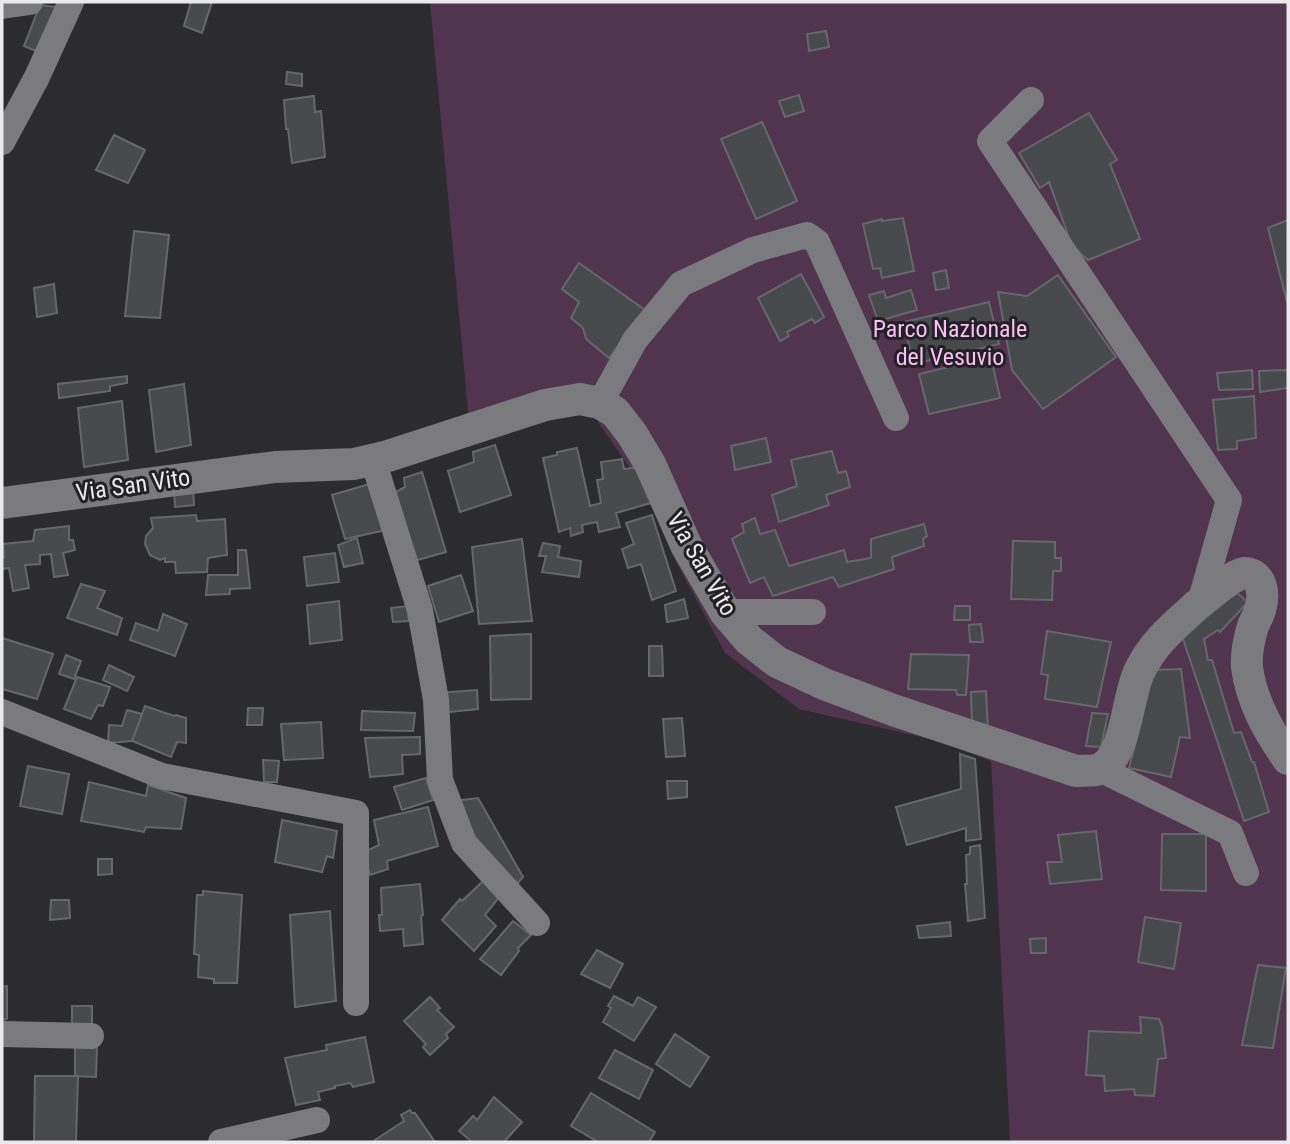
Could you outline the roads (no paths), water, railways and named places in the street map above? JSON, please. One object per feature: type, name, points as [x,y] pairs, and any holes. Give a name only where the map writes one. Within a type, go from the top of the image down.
[{"type":"street","points":[[2,6],[30,2]]},
{"type":"street","points":[[2,142],[37,77],[65,3]]},
{"type":"street","points":[[1031,100],[990,141],[1229,500],[1200,603]]},
{"type":"street","points":[[600,403],[635,340],[681,284],[753,250],[807,235],[817,242],[896,418]]},
{"type":"street","name":"Via San Vito","points":[[2,503],[262,468],[354,464],[545,405],[580,399],[600,403],[615,412],[650,464],[686,545],[725,612],[749,640],[777,662],[824,684],[893,710],[1076,771],[1100,769]]},
{"type":"street","points":[[373,460],[420,610],[436,700],[440,780],[464,843],[537,923]]},
{"type":"street","points":[[1246,873],[1230,833],[1100,769],[1113,759],[1138,674],[1151,650],[1200,603],[1243,573],[1252,575],[1260,582],[1262,594],[1261,608],[1247,650],[1247,669],[1255,700],[1270,734],[1288,759]]},
{"type":"street","points":[[725,612],[813,612]]},
{"type":"street","points":[[2,712],[162,776],[356,813],[356,1003]]},
{"type":"street","points":[[2,1034],[91,1037]]},
{"type":"street","points":[[221,1142],[317,1120]]},
{"type":"park label","name":"Parco Nazionale del Vesuvio","points":[[950,343]]}]
